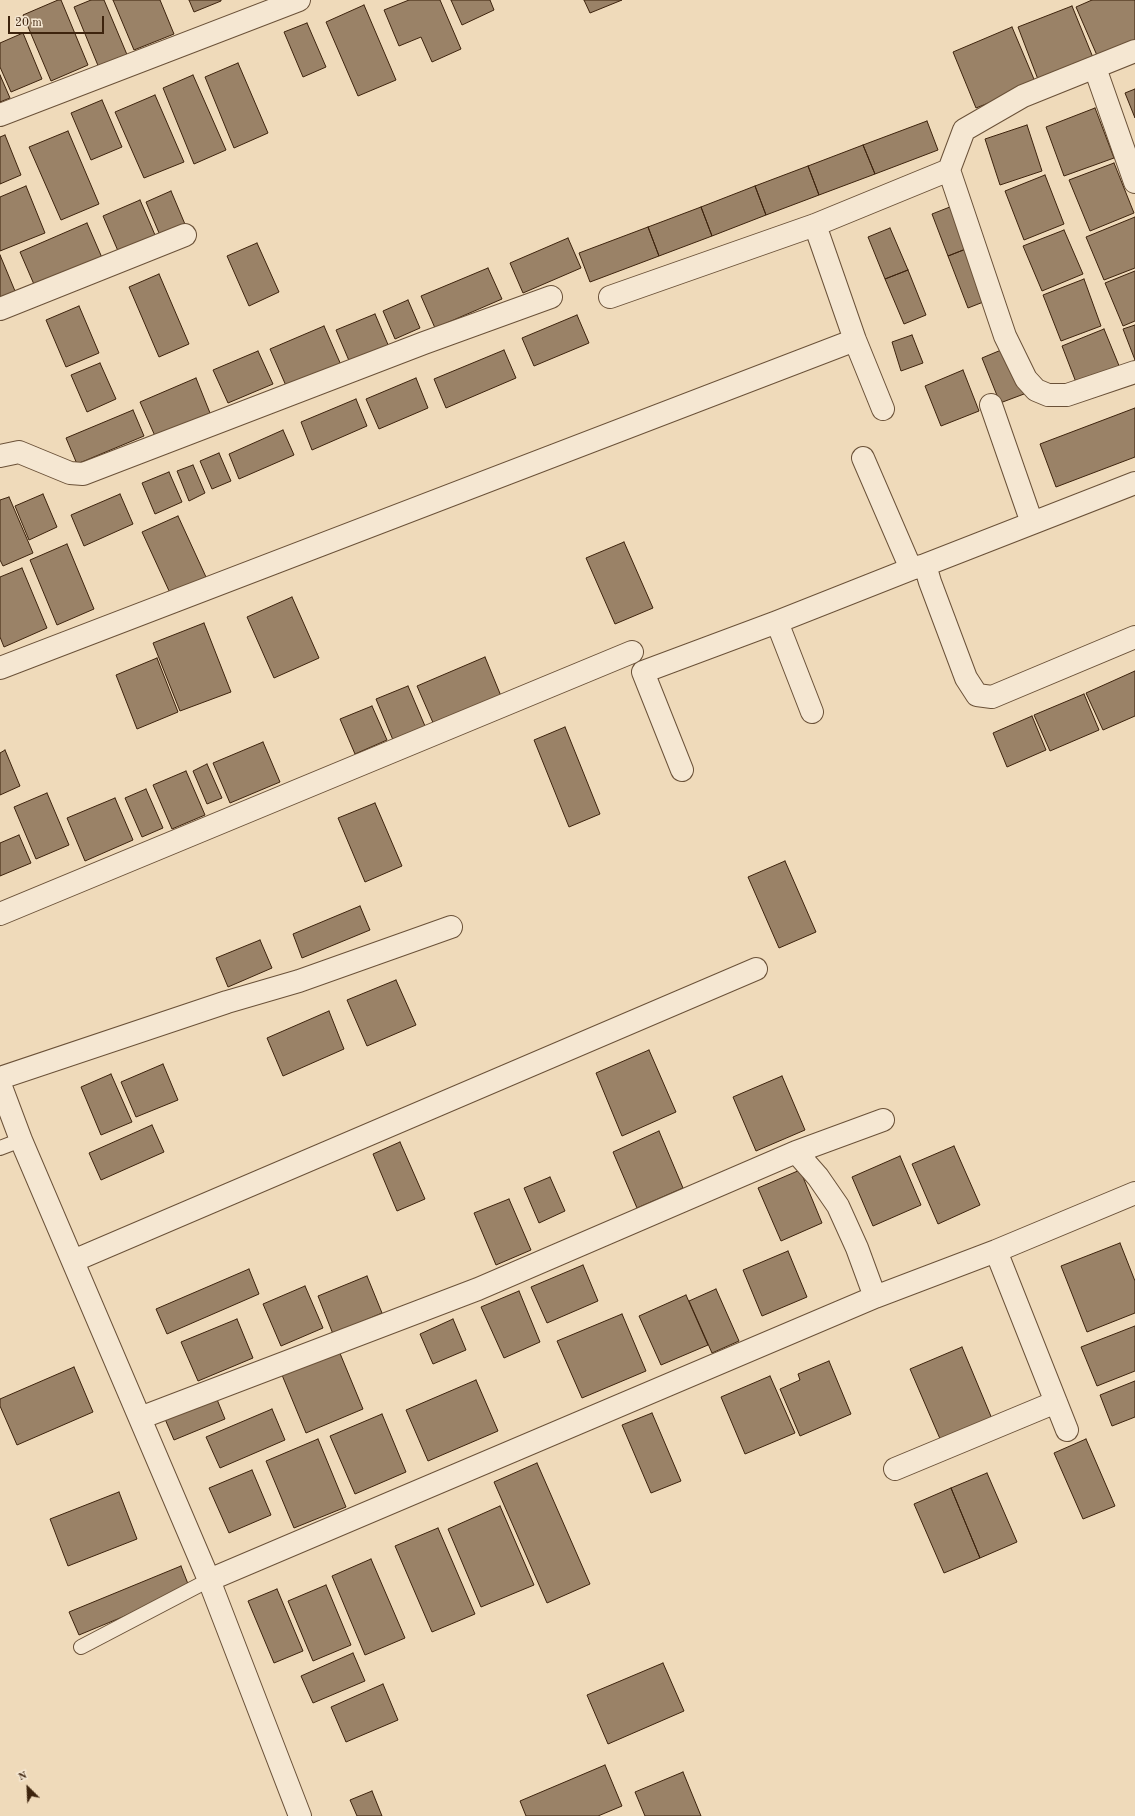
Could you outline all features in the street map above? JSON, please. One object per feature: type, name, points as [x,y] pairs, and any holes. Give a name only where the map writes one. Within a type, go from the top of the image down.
[{"type":"street","points":[[0,115],[299,0]]},
{"type":"street","points":[[1135,52],[1022,96],[964,130],[949,170],[1005,336],[1026,380],[1036,390],[1048,395],[1067,395],[1135,372]]},
{"type":"street","points":[[1095,68],[1135,182]]},
{"type":"street","points":[[610,297],[815,226],[949,170]]},
{"type":"street","points":[[815,226],[855,340],[883,409]]},
{"type":"street","points":[[0,309],[185,235]]},
{"type":"street","points":[[0,456],[19,452],[70,473],[83,474],[424,343],[551,297]]},
{"type":"street","points":[[0,668],[855,340]]},
{"type":"street","points":[[991,406],[1032,523]]},
{"type":"street","points":[[863,458],[918,567],[930,582],[966,678],[977,695],[992,698],[1135,637]]},
{"type":"street","points":[[682,770],[643,672],[778,622],[1135,483]]},
{"type":"street","points":[[778,622],[812,712]]},
{"type":"street","points":[[0,914],[632,652]]},
{"type":"street","points":[[0,1078],[227,1002],[299,981],[451,927]]},
{"type":"street","points":[[73,1261],[756,969]]},
{"type":"street","points":[[0,1084],[21,1140],[209,1580],[300,1816]]},
{"type":"street","points":[[140,1418],[478,1289],[796,1152],[883,1120]]},
{"type":"street","points":[[796,1152],[818,1177],[838,1206],[875,1297]]},
{"type":"street","points":[[209,1580],[875,1297],[996,1251],[1135,1193]]},
{"type":"street","points":[[996,1251],[1067,1430]]},
{"type":"street","points":[[895,1469],[1056,1402]]},
{"type":"lane","points":[[0,1148],[21,1140]]},
{"type":"lane","points":[[81,1647],[209,1580]]},
{"type":"building","points":[[61,0],[88,65],[51,81],[23,15]]},
{"type":"building","points":[[91,0],[104,0],[128,57],[99,68],[74,7]]},
{"type":"building","points":[[113,0],[160,0],[174,34],[134,50]]},
{"type":"building","points":[[189,0],[221,0],[221,1],[194,12]]},
{"type":"building","points":[[409,0],[440,0],[461,49],[432,62],[421,37],[399,46],[384,10]]},
{"type":"building","points":[[451,0],[490,0],[494,10],[462,25]]},
{"type":"building","points":[[584,0],[622,0],[590,13]]},
{"type":"building","points":[[1092,0],[1135,0],[1135,44],[1099,60],[1076,7]]},
{"type":"building","points":[[364,5],[396,80],[358,96],[326,22]]},
{"type":"building","points":[[1072,6],[1094,60],[1039,82],[1018,27]]},
{"type":"building","points":[[307,23],[326,67],[303,77],[284,32]]},
{"type":"building","points":[[1012,27],[1036,84],[976,108],[953,52]]},
{"type":"building","points":[[23,33],[42,79],[11,92],[0,67],[0,43]]},
{"type":"building","points":[[238,63],[268,133],[234,148],[205,77]]},
{"type":"building","points":[[0,75],[10,98],[0,102]]},
{"type":"building","points":[[193,75],[226,150],[194,164],[163,88]]},
{"type":"building","points":[[1135,89],[1135,118],[1125,93]]},
{"type":"building","points":[[155,95],[184,162],[144,178],[115,112]]},
{"type":"building","points":[[102,100],[122,147],[91,160],[71,113]]},
{"type":"building","points":[[1095,108],[1114,158],[1064,176],[1046,127]]},
{"type":"building","points":[[927,121],[938,150],[875,174],[863,145]]},
{"type":"building","points":[[1027,125],[1042,171],[1000,185],[985,139]]},
{"type":"building","points":[[68,131],[99,204],[61,220],[29,147]]},
{"type":"building","points":[[5,135],[21,175],[0,184],[0,137]]},
{"type":"building","points":[[863,145],[875,174],[819,195],[808,166]]},
{"type":"building","points":[[1114,163],[1134,213],[1090,231],[1069,180]]},
{"type":"building","points":[[808,166],[819,195],[766,215],[755,186]]},
{"type":"building","points":[[1045,175],[1064,224],[1024,240],[1005,191]]},
{"type":"building","points":[[26,186],[45,233],[0,251],[0,197]]},
{"type":"building","points":[[755,186],[766,215],[712,236],[701,207]]},
{"type":"building","points":[[171,191],[187,229],[162,240],[146,202]]},
{"type":"building","points":[[140,200],[158,242],[121,258],[103,216]]},
{"type":"building","points":[[955,205],[971,247],[948,256],[932,214]]},
{"type":"building","points":[[701,207],[712,236],[659,256],[648,227]]},
{"type":"building","points":[[1135,217],[1135,268],[1104,280],[1086,237]]},
{"type":"building","points":[[87,223],[103,260],[36,289],[20,252]]},
{"type":"building","points":[[648,227],[659,256],[590,282],[579,253]]},
{"type":"building","points":[[890,228],[908,270],[885,279],[868,237]]},
{"type":"building","points":[[1064,230],[1083,274],[1042,291],[1023,246]]},
{"type":"building","points":[[568,238],[581,268],[523,293],[510,263]]},
{"type":"building","points":[[257,243],[279,292],[249,306],[227,256]]},
{"type":"building","points":[[971,247],[991,299],[968,308],[948,256]]},
{"type":"building","points":[[0,255],[15,291],[0,298]]},
{"type":"building","points":[[488,268],[502,299],[435,328],[421,296]]},
{"type":"building","points":[[908,270],[926,315],[904,324],[885,279]]},
{"type":"building","points":[[1135,271],[1135,321],[1123,326],[1105,283]]},
{"type":"building","points":[[159,274],[189,344],[159,357],[129,287]]},
{"type":"building","points":[[1084,279],[1101,326],[1061,341],[1043,295]]},
{"type":"building","points":[[408,300],[420,328],[395,339],[383,311]]},
{"type":"building","points":[[79,306],[99,353],[66,367],[46,320]]},
{"type":"building","points":[[375,314],[389,347],[350,363],[336,330]]},
{"type":"building","points":[[577,315],[589,343],[534,366],[522,338]]},
{"type":"building","points":[[1135,325],[1135,360],[1123,329]]},
{"type":"building","points":[[324,326],[341,365],[287,388],[270,349]]},
{"type":"building","points":[[1104,329],[1122,373],[1079,390],[1062,346]]},
{"type":"building","points":[[912,335],[923,363],[901,371],[892,342]]},
{"type":"building","points":[[1006,348],[1024,394],[1000,403],[982,358]]},
{"type":"building","points":[[504,350],[516,378],[446,408],[434,379]]},
{"type":"building","points":[[258,351],[273,384],[228,403],[213,370]]},
{"type":"building","points":[[100,363],[116,399],[87,412],[71,375]]},
{"type":"building","points":[[963,370],[979,411],[941,426],[925,386]]},
{"type":"building","points":[[196,378],[210,413],[155,436],[140,402]]},
{"type":"building","points":[[416,378],[428,408],[379,429],[366,399]]},
{"type":"building","points":[[356,399],[367,426],[312,450],[301,422]]},
{"type":"building","points":[[1135,408],[1135,457],[1056,487],[1040,444]]},
{"type":"building","points":[[133,410],[144,436],[77,464],[66,438]]},
{"type":"building","points":[[283,430],[294,455],[239,479],[229,454]]},
{"type":"building","points":[[219,453],[231,481],[212,489],[200,461]]},
{"type":"building","points":[[193,465],[205,493],[189,501],[177,471]]},
{"type":"building","points":[[169,472],[182,502],[155,514],[142,483]]},
{"type":"building","points":[[43,494],[57,527],[29,540],[15,506]]},
{"type":"building","points":[[120,494],[133,524],[84,546],[71,515]]},
{"type":"building","points":[[9,497],[33,553],[3,566],[0,560],[0,500]]},
{"type":"building","points":[[178,516],[206,577],[170,593],[142,532]]},
{"type":"building","points":[[624,542],[653,608],[615,624],[586,558]]},
{"type":"building","points":[[67,544],[94,609],[57,625],[30,560]]},
{"type":"building","points":[[22,568],[47,628],[4,647],[0,637],[0,577]]},
{"type":"building","points":[[292,597],[319,658],[274,678],[247,617]]},
{"type":"building","points":[[204,623],[231,692],[180,711],[153,643]]},
{"type":"building","points":[[485,657],[501,696],[434,725],[417,686]]},
{"type":"building","points":[[157,658],[178,712],[137,729],[116,675]]},
{"type":"building","points":[[1135,671],[1135,716],[1103,730],[1086,693]]},
{"type":"building","points":[[408,686],[425,726],[393,740],[376,699]]},
{"type":"building","points":[[1084,694],[1099,730],[1050,751],[1034,715]]},
{"type":"building","points":[[372,706],[387,740],[355,754],[340,719]]},
{"type":"building","points":[[1032,716],[1046,750],[1007,767],[993,733]]},
{"type":"building","points":[[565,727],[600,814],[569,827],[534,740]]},
{"type":"building","points":[[263,742],[280,782],[230,803],[213,763]]},
{"type":"building","points":[[5,750],[20,786],[0,795],[0,753]]},
{"type":"building","points":[[207,764],[222,798],[207,804],[193,771]]},
{"type":"building","points":[[186,771],[205,815],[172,829],[153,785]]},
{"type":"building","points":[[146,789],[163,828],[142,837],[125,798]]},
{"type":"building","points":[[47,793],[69,845],[36,859],[14,807]]},
{"type":"building","points":[[115,798],[133,840],[85,861],[67,818]]},
{"type":"building","points":[[375,803],[402,866],[365,882],[338,818]]},
{"type":"building","points":[[19,835],[31,863],[0,876],[0,843]]},
{"type":"building","points":[[785,861],[816,932],[779,948],[748,877]]},
{"type":"building","points":[[360,906],[370,930],[302,958],[293,934]]},
{"type":"building","points":[[260,940],[272,968],[228,987],[216,958]]},
{"type":"building","points":[[396,980],[416,1025],[367,1046],[347,1000]]},
{"type":"building","points":[[329,1011],[344,1049],[283,1076],[267,1038]]},
{"type":"building","points":[[649,1050],[676,1112],[622,1136],[596,1073]]},
{"type":"building","points":[[163,1064],[178,1100],[136,1117],[121,1082]]},
{"type":"building","points":[[111,1074],[132,1122],[101,1135],[81,1087]]},
{"type":"building","points":[[782,1076],[805,1130],[756,1151],[733,1097]]},
{"type":"building","points":[[152,1125],[164,1152],[101,1180],[89,1153]]},
{"type":"building","points":[[659,1131],[683,1188],[637,1208],[613,1152]]},
{"type":"building","points":[[400,1142],[425,1199],[397,1211],[373,1154]]},
{"type":"building","points":[[954,1146],[980,1205],[938,1224],[912,1164]]},
{"type":"building","points":[[900,1156],[921,1205],[873,1226],[852,1177]]},
{"type":"building","points":[[800,1170],[822,1223],[781,1241],[758,1188]]},
{"type":"building","points":[[550,1177],[565,1211],[539,1223],[524,1188]]},
{"type":"building","points":[[509,1199],[531,1250],[496,1265],[474,1213]]},
{"type":"building","points":[[1120,1243],[1135,1281],[1135,1313],[1087,1332],[1061,1266]]},
{"type":"building","points":[[788,1251],[807,1297],[762,1316],[743,1270]]},
{"type":"building","points":[[583,1265],[598,1301],[547,1323],[531,1287]]},
{"type":"building","points":[[249,1269],[259,1294],[167,1334],[156,1309]]},
{"type":"building","points":[[367,1276],[382,1313],[333,1334],[318,1296]]},
{"type":"building","points":[[305,1286],[323,1328],[281,1346],[263,1304]]},
{"type":"building","points":[[716,1289],[739,1341],[712,1353],[689,1301]]},
{"type":"building","points":[[519,1291],[540,1342],[504,1358],[481,1307]]},
{"type":"building","points":[[686,1295],[708,1345],[661,1365],[639,1316]]},
{"type":"building","points":[[622,1314],[646,1371],[582,1398],[557,1341]]},
{"type":"building","points":[[237,1319],[253,1358],[198,1381],[181,1342]]},
{"type":"building","points":[[453,1319],[466,1350],[433,1364],[420,1334]]},
{"type":"building","points":[[1135,1326],[1135,1371],[1097,1386],[1081,1347]]},
{"type":"building","points":[[962,1347],[995,1426],[944,1448],[910,1369]]},
{"type":"building","points":[[339,1351],[363,1409],[306,1433],[282,1375]]},
{"type":"building","points":[[829,1361],[851,1414],[800,1436],[780,1389],[800,1380],[798,1374]]},
{"type":"building","points":[[74,1367],[93,1412],[17,1445],[0,1406],[0,1399]]},
{"type":"building","points":[[770,1376],[795,1433],[745,1454],[721,1397]]},
{"type":"building","points":[[476,1380],[498,1431],[428,1461],[406,1410]]},
{"type":"building","points":[[1135,1381],[1135,1417],[1112,1426],[1100,1395]]},
{"type":"building","points":[[216,1397],[225,1419],[174,1440],[165,1419]]},
{"type":"building","points":[[272,1409],[285,1440],[220,1468],[206,1437]]},
{"type":"building","points":[[652,1413],[681,1481],[651,1493],[622,1425]]},
{"type":"building","points":[[382,1414],[406,1472],[355,1494],[330,1436]]},
{"type":"building","points":[[318,1439],[346,1507],[294,1528],[266,1461]]},
{"type":"building","points":[[1086,1439],[1115,1506],[1083,1519],[1054,1453]]},
{"type":"building","points":[[537,1463],[590,1584],[547,1603],[494,1482]]},
{"type":"building","points":[[252,1470],[271,1515],[229,1533],[209,1488]]},
{"type":"building","points":[[987,1473],[1017,1542],[980,1558],[951,1488]]},
{"type":"building","points":[[951,1488],[980,1558],[944,1573],[914,1504]]},
{"type":"building","points":[[119,1492],[137,1539],[68,1566],[50,1519]]},
{"type":"building","points":[[500,1506],[534,1585],[481,1607],[448,1529]]},
{"type":"building","points":[[438,1528],[475,1614],[432,1632],[395,1546]]},
{"type":"building","points":[[371,1559],[405,1638],[365,1655],[332,1576]]},
{"type":"building","points":[[181,1566],[190,1589],[79,1635],[69,1612]]},
{"type":"building","points":[[326,1585],[351,1645],[313,1661],[288,1601]]},
{"type":"building","points":[[277,1589],[303,1651],[274,1663],[248,1601]]},
{"type":"building","points":[[353,1653],[365,1681],[313,1703],[301,1676]]},
{"type":"building","points":[[663,1663],[684,1711],[608,1744],[587,1695]]},
{"type":"building","points":[[383,1684],[398,1720],[346,1742],[331,1707]]},
{"type":"building","points":[[605,1765],[622,1806],[598,1816],[526,1816],[520,1801]]},
{"type":"building","points":[[683,1772],[701,1816],[645,1816],[635,1792]]},
{"type":"building","points":[[372,1791],[382,1816],[357,1816],[350,1800]]}]
